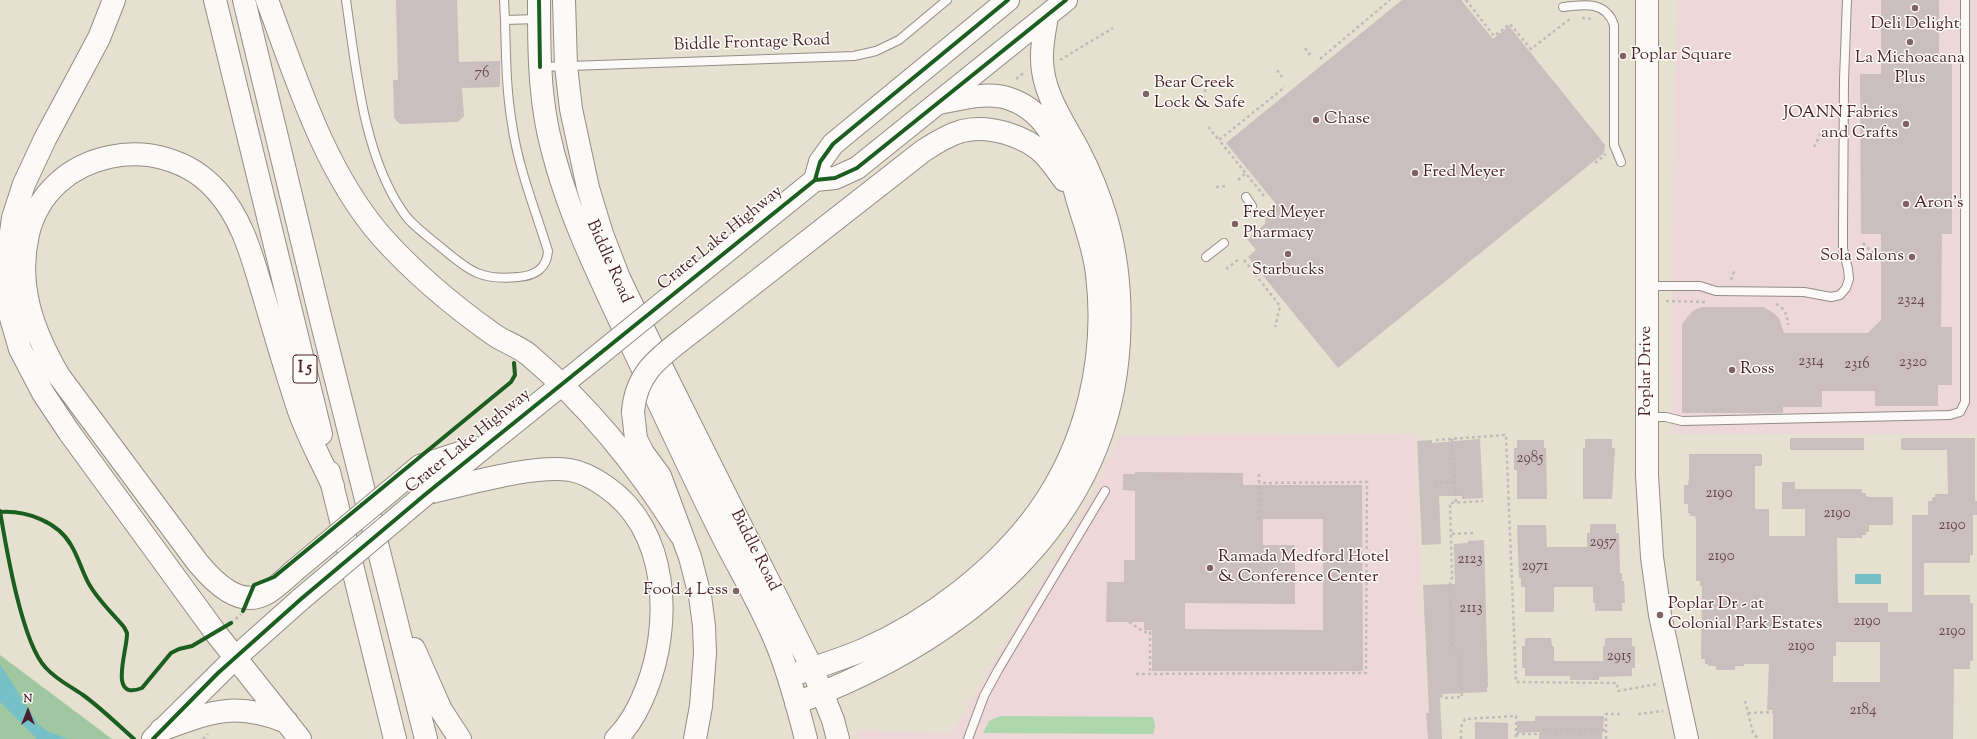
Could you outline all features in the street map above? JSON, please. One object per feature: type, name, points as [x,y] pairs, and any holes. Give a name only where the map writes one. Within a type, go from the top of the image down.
[{"type":"main road","points":[[114,0],[99,38],[45,139],[24,184],[13,218],[8,252],[6,274],[11,318],[20,349],[43,393],[69,432],[223,628],[236,657],[300,739]]},
{"type":"main road","name":"I 5","points":[[215,0],[395,739]]},
{"type":"main road","name":"I 5","points":[[244,0],[319,312],[393,602],[426,739]]},
{"type":"main road","points":[[267,0],[322,139],[354,197],[381,235],[428,284],[496,336],[527,354],[562,384],[591,416],[658,498],[680,534]]},
{"type":"main road","name":"Biddle Road","points":[[564,0],[566,66],[571,109],[588,188],[602,234],[619,278],[665,374],[812,668],[838,739]]},
{"type":"main road","points":[[1008,0],[833,144],[820,162],[815,180],[835,178],[857,168],[1066,0]]},
{"type":"main road","name":"Poplar Drive","points":[[1647,0],[1647,475],[1652,558],[1660,615],[1687,739]]},
{"type":"main road","name":"Biddle Road","points":[[539,9],[540,67],[543,102],[556,163],[588,254],[724,538],[748,582],[778,646],[789,676],[806,739]]},
{"type":"main road","points":[[796,703],[848,682],[929,636],[972,607],[1009,576],[1048,533],[1066,507],[1079,485],[1099,439],[1114,388],[1118,357],[1120,296],[1118,274],[1107,221],[1095,188],[1080,152],[1045,83],[1042,58],[1047,16]]},
{"type":"main road","points":[[789,676],[865,649],[939,607],[981,574],[1019,536],[1052,490],[1067,463],[1079,434],[1088,405],[1097,361],[1099,326],[1097,274],[1092,246],[1073,179],[1057,143],[1044,123],[1031,110],[1016,101],[1000,96],[966,98],[939,103]]},
{"type":"main road","points":[[695,739],[704,680],[704,626],[696,577],[660,476],[643,453],[636,439],[633,412],[638,387],[647,371],[652,364],[693,331],[923,151],[942,139],[962,131],[982,129],[999,132],[1018,138],[1034,147],[1053,165],[1078,199]]},
{"type":"main road","points":[[333,486],[298,407],[246,236],[231,208],[217,190],[202,176],[186,165],[165,157],[136,153],[104,158],[78,169],[66,178],[42,202],[32,222],[24,261],[26,295],[30,313],[44,350],[59,376],[198,563],[211,578],[226,590],[238,596],[246,604],[266,594],[420,466],[489,443]]},
{"type":"main road","name":"Crater Lake Highway","points":[[157,734],[236,657],[300,599],[427,493],[815,180]]},
{"type":"main road","points":[[427,493],[522,472],[549,469],[570,470],[598,481],[622,499],[632,511],[651,546],[657,567],[661,591],[662,619],[659,647],[651,677],[642,700],[630,722],[616,739]]},
{"type":"main road","points":[[393,602],[441,710],[460,739]]},
{"type":"main road","points":[[157,734],[195,717],[229,710],[244,710],[265,713],[287,722]]},
{"type":"lane","points":[[346,0],[359,94],[374,149],[391,192],[403,213],[421,231],[468,269],[487,276],[504,278],[526,276],[539,271],[548,260],[548,251],[523,171],[512,125],[508,90],[504,0]]},
{"type":"lane","name":"Biddle Frontage Road","points":[[540,67],[854,56],[876,51],[900,40],[947,0]]},
{"type":"lane","points":[[1648,286],[1700,286],[1716,291],[1804,292],[1821,297],[1840,295],[1846,288],[1849,279],[1843,249],[1843,190],[1844,80],[1847,0]]},
{"type":"lane","points":[[1647,417],[1666,417],[1682,421],[1705,421],[1950,415],[1960,412],[1965,402],[1965,0]]},
{"type":"lane","points":[[1563,7],[1579,5],[1603,8],[1608,12],[1614,25],[1614,145],[1621,162]]},
{"type":"lane","points":[[505,20],[539,9]]},
{"type":"lane","points":[[1246,197],[1252,206]]},
{"type":"lane","points":[[1206,257],[1224,243]]},
{"type":"lane","points":[[968,739],[984,696],[998,670],[1105,490]]},
{"type":"path","points":[[1320,59],[1390,0]]},
{"type":"path","points":[[1466,0],[1494,36],[1510,24],[1531,49],[1572,17]]},
{"type":"path","points":[[1579,18],[1598,19]]},
{"type":"path","points":[[1056,62],[1113,28]]},
{"type":"path","points":[[1305,48],[1310,55]]},
{"type":"path","points":[[1277,70],[1282,77]]},
{"type":"path","points":[[1202,104],[1208,78]]},
{"type":"path","points":[[1219,140],[1285,87]]},
{"type":"path","points":[[1208,126],[1264,196]]},
{"type":"path","points":[[1814,147],[1821,133],[1835,139]]},
{"type":"path","points":[[1595,163],[1607,154]]},
{"type":"path","points":[[1238,180],[1246,174]]},
{"type":"path","points":[[1216,187],[1228,186]]},
{"type":"path","points":[[1863,243],[1873,253]]},
{"type":"path","points":[[1226,269],[1238,260]]},
{"type":"path","points":[[1244,260],[1280,306],[1275,327]]},
{"type":"path","points":[[1730,282],[1735,269]]},
{"type":"path","points":[[1666,302],[1706,302]]},
{"type":"path","points":[[1770,302],[1782,307],[1787,313],[1788,326]]},
{"type":"path","points":[[1436,440],[1506,435],[1516,682],[1617,682],[1618,691],[1659,684]]},
{"type":"path","points":[[1452,439],[1456,503]]},
{"type":"path","points":[[1259,474],[1259,521]]},
{"type":"path","points":[[1136,674],[1366,673],[1366,482],[1259,483]]},
{"type":"path","points":[[1434,483],[1454,482]]},
{"type":"path","points":[[1445,698],[1462,697],[1459,652],[1452,646],[1450,584],[1452,577],[1450,552],[1452,534],[1450,503],[1483,501]]},
{"type":"path","points":[[1452,534],[1474,533]]},
{"type":"path","points":[[223,628],[246,604]]},
{"type":"path","points":[[1129,622],[1144,632],[1150,632],[1150,674]]},
{"type":"path","points":[[1745,701],[1753,733],[1759,739]]},
{"type":"path","points":[[1638,714],[1653,714],[1666,711]]},
{"type":"path","points":[[1748,713],[1773,712]]},
{"type":"path","points":[[1606,739],[1606,714],[1620,714]]},
{"type":"path","points":[[1461,739],[1462,722],[1465,719],[1472,717],[1516,716],[1516,739]]},
{"type":"path","points":[[1516,734],[1538,734],[1538,730],[1606,730]]},
{"type":"shaded area","points":[[1677,0],[1977,0],[1977,434],[1673,434],[1672,263]]},
{"type":"shaded area","points":[[1414,434],[1428,739],[858,739],[856,731],[952,733],[1092,496],[1120,436]]},
{"type":"green space","points":[[0,655],[112,739],[0,739]]},
{"type":"green space","points":[[1001,716],[1153,717],[1155,726],[1153,734],[983,733],[989,721]]},
{"type":"water","points":[[1855,574],[1881,574],[1881,584],[1855,584]]},
{"type":"water","points":[[0,664],[38,724],[47,731],[68,739],[37,739],[0,702]]},
{"type":"building","points":[[396,0],[457,0],[459,62],[500,61],[500,87],[462,88],[464,116],[458,122],[400,124],[394,118],[393,80],[398,80]]},
{"type":"building","name":"Fred Meyer","points":[[1402,0],[1461,0],[1493,39],[1509,26],[1605,145],[1604,153],[1338,368],[1248,257],[1256,250],[1247,239],[1265,224],[1266,213],[1276,204],[1226,143]]},
{"type":"building","points":[[1881,0],[1939,0],[1939,54],[1952,54],[1952,234],[1942,234],[1941,327],[1952,327],[1952,385],[1938,385],[1938,406],[1875,406],[1875,391],[1822,391],[1822,407],[1783,407],[1783,413],[1682,413],[1682,325],[1694,310],[1702,307],[1763,307],[1779,318],[1784,333],[1868,333],[1881,320],[1881,234],[1861,234],[1860,74],[1881,74]]},
{"type":"building","points":[[1790,438],[1864,438],[1864,450],[1790,450]]},
{"type":"building","points":[[1901,438],[1975,438],[1975,501],[1977,501],[1977,515],[1973,515],[1973,555],[1970,555],[1970,563],[1924,563],[1924,595],[1970,595],[1970,603],[1973,603],[1973,661],[1970,661],[1970,669],[1954,669],[1953,739],[1773,739],[1773,710],[1767,710],[1769,664],[1744,664],[1744,666],[1735,666],[1735,670],[1716,670],[1716,666],[1708,666],[1708,664],[1705,664],[1705,659],[1701,659],[1702,586],[1700,586],[1700,581],[1696,581],[1696,520],[1695,516],[1690,516],[1690,513],[1688,513],[1688,504],[1684,504],[1684,485],[1688,485],[1689,477],[1689,454],[1762,454],[1762,466],[1755,466],[1755,509],[1769,509],[1769,536],[1805,536],[1805,509],[1782,509],[1782,482],[1795,482],[1795,489],[1862,489],[1862,493],[1866,493],[1866,496],[1869,497],[1893,497],[1893,525],[1869,525],[1869,532],[1866,532],[1866,535],[1862,535],[1862,538],[1837,538],[1838,603],[1888,603],[1888,612],[1912,612],[1912,515],[1928,515],[1928,501],[1932,501],[1932,497],[1935,497],[1935,494],[1948,494],[1947,450],[1901,450]],"holes":[[[1836,642],[1880,642],[1880,682],[1833,682],[1833,656],[1836,656]]]},
{"type":"building","points":[[1480,439],[1483,498],[1462,499],[1462,496],[1439,496],[1441,544],[1422,545],[1417,441],[1432,440],[1432,443]]},
{"type":"building","points":[[1585,439],[1612,439],[1612,448],[1615,448],[1612,499],[1583,499],[1583,448],[1585,448]]},
{"type":"building","points":[[1517,440],[1544,440],[1544,448],[1546,448],[1547,499],[1517,499],[1517,470],[1514,470],[1514,448],[1517,448]]},
{"type":"building","points":[[1135,472],[1243,473],[1243,485],[1362,485],[1363,671],[1152,671],[1152,630],[1144,630],[1144,622],[1106,622],[1107,582],[1124,582],[1124,560],[1135,560],[1135,491],[1123,490],[1123,474],[1135,474]],"holes":[[[1263,519],[1323,519],[1323,630],[1185,629],[1185,603],[1295,604],[1295,545],[1263,545]]]},
{"type":"building","points":[[1590,524],[1616,524],[1616,533],[1619,533],[1620,573],[1622,573],[1622,581],[1624,581],[1625,603],[1622,603],[1622,611],[1595,611],[1595,603],[1593,603],[1593,587],[1554,587],[1554,612],[1525,612],[1525,587],[1521,587],[1521,578],[1519,578],[1517,525],[1546,525],[1547,547],[1587,547],[1587,533],[1590,533]]},
{"type":"building","points":[[1484,540],[1487,692],[1443,694],[1443,697],[1440,698],[1442,739],[1428,739],[1426,713],[1429,713],[1423,585],[1455,584],[1454,544]]},
{"type":"building","points":[[1525,638],[1551,638],[1552,646],[1554,646],[1554,661],[1603,661],[1603,646],[1605,646],[1605,638],[1632,638],[1632,646],[1635,646],[1635,668],[1632,668],[1632,676],[1599,677],[1599,680],[1570,680],[1570,676],[1525,676],[1525,668],[1522,668],[1522,646],[1525,646]]},
{"type":"building","points":[[1535,716],[1604,716],[1602,739],[1539,739],[1539,732],[1517,733],[1517,721],[1535,721]]},
{"type":"building","points":[[1475,722],[1508,723],[1508,739],[1475,739]]},
{"type":"cycle path","points":[[539,0],[540,67]]},
{"type":"cycle path","points":[[815,180],[820,162],[833,144],[1008,0]]},
{"type":"cycle path","points":[[153,739],[218,673],[301,599],[427,493],[815,180],[835,178],[857,168],[1066,0]]},
{"type":"cycle path","points":[[243,611],[254,585],[274,577],[511,382],[515,375],[514,363]]},
{"type":"cycle path","points":[[0,511],[16,594],[22,617],[37,656],[46,668],[55,676],[90,700],[134,739]]},
{"type":"cycle path","points":[[0,512],[20,513],[40,519],[58,530],[71,545],[93,590],[124,627],[127,633],[122,672],[122,681],[125,688],[131,690],[142,688],[171,653],[179,649],[192,646],[231,623]]},
{"type":"place","name":"Deli Delight","points":[[1915,8]]},
{"type":"place","name":"La Michoacana Plus","points":[[1910,42]]},
{"type":"place","name":"Poplar Square","points":[[1623,56]]},
{"type":"place","name":"Bear Creek Lock & Safe","points":[[1146,94]]},
{"type":"place","name":"Chase","points":[[1316,120]]},
{"type":"place","name":"JOANN Fabrics and Crafts","points":[[1906,124]]},
{"type":"place","name":"Fred Meyer","points":[[1415,173]]},
{"type":"place","name":"Aron's","points":[[1906,204]]},
{"type":"place","name":"Fred Meyer Pharmacy","points":[[1235,224]]},
{"type":"place","name":"Starbucks","points":[[1288,254]]},
{"type":"place","name":"Sola Salons","points":[[1912,257]]},
{"type":"place","name":"Ross","points":[[1732,370]]},
{"type":"place","name":"Ramada Medford Hotel & Conference Center","points":[[1210,568]]},
{"type":"place","name":"Food 4 Less","points":[[736,591]]},
{"type":"place","name":"Poplar Dr - at Colonial Park Estates","points":[[1660,615]]}]
